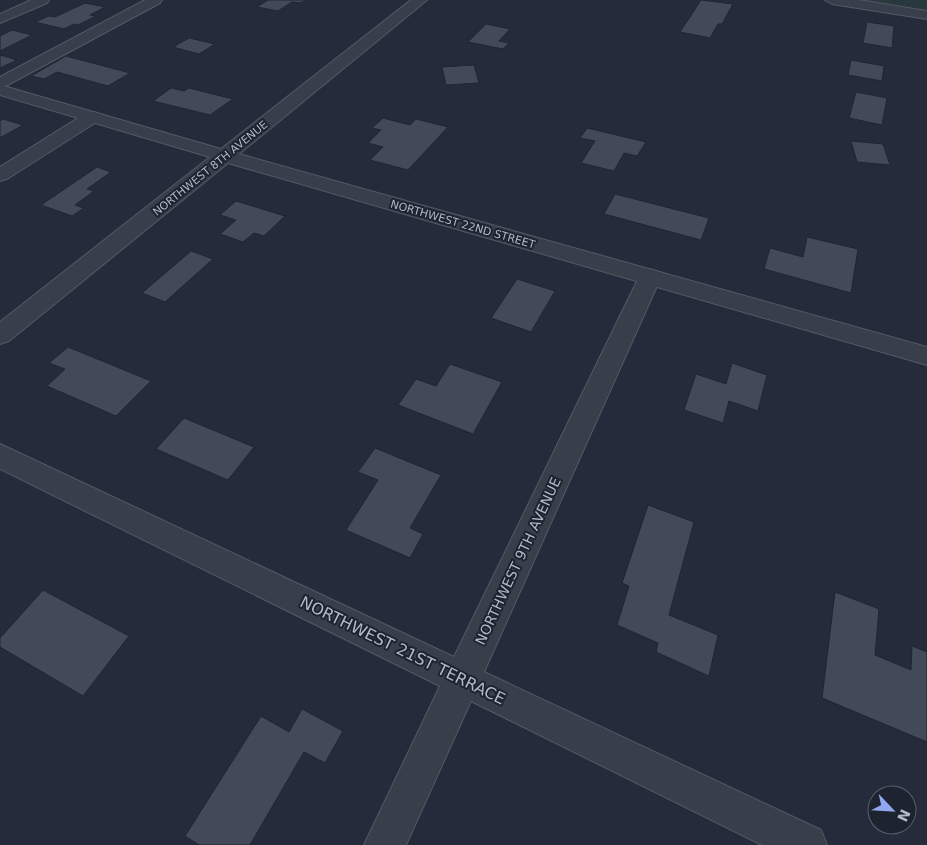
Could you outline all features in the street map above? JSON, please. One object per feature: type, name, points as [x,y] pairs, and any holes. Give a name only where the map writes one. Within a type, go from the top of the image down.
[{"type":"street","points":[[0,8],[17,0]]},
{"type":"street","points":[[0,19],[42,0]]},
{"type":"street","points":[[0,84],[156,0]]},
{"type":"street","name":"NORTHWEST 8TH AVENUE","points":[[0,335],[420,0]]},
{"type":"street","points":[[832,0],[927,15]]},
{"type":"street","name":"NORTHWEST 22ND STREET","points":[[0,90],[927,356]]},
{"type":"street","points":[[0,175],[92,117]]},
{"type":"street","name":"NORTHWEST 9TH AVENUE","points":[[385,845],[650,277]]},
{"type":"street","name":"NORTHWEST 21ST TERRACE","points":[[0,456],[806,845]]},
{"type":"shaded area","points":[[862,0],[927,0],[927,10]]},
{"type":"building","points":[[268,0],[306,0],[301,3],[292,2],[278,11],[257,7]]},
{"type":"building","points":[[701,0],[733,4],[722,24],[718,24],[710,38],[680,32]]},
{"type":"building","points":[[85,3],[105,7],[90,15],[96,16],[78,25],[74,24],[64,29],[35,22],[49,16],[55,17]]},
{"type":"building","points":[[867,22],[894,26],[892,48],[863,43]]},
{"type":"building","points":[[486,24],[510,29],[499,41],[509,43],[503,49],[468,42]]},
{"type":"building","points":[[12,30],[32,35],[0,51],[0,36]]},
{"type":"building","points":[[189,38],[215,44],[199,54],[173,47]]},
{"type":"building","points":[[0,55],[17,60],[0,68]]},
{"type":"building","points":[[66,56],[130,73],[108,86],[57,72],[44,79],[31,76]]},
{"type":"building","points":[[851,60],[884,66],[882,81],[848,75]]},
{"type":"building","points":[[474,65],[479,83],[446,85],[442,67]]},
{"type":"building","points":[[171,88],[184,91],[189,88],[233,99],[210,115],[153,101]]},
{"type":"building","points":[[856,92],[887,98],[882,125],[849,118]]},
{"type":"building","points":[[383,118],[410,125],[416,119],[448,127],[408,170],[370,160],[383,147],[368,143],[381,130],[372,128]]},
{"type":"building","points":[[3,119],[23,125],[0,138],[0,121]]},
{"type":"building","points":[[587,128],[646,142],[637,156],[624,153],[614,171],[581,163],[595,141],[580,138]]},
{"type":"building","points":[[851,141],[883,144],[890,165],[857,162]]},
{"type":"building","points":[[97,167],[111,172],[87,189],[94,191],[75,205],[84,208],[72,216],[41,205]]},
{"type":"building","points":[[615,194],[709,218],[701,240],[604,214]]},
{"type":"building","points":[[236,201],[285,216],[264,236],[254,233],[243,242],[220,234],[236,220],[220,215]]},
{"type":"building","points":[[807,237],[858,249],[851,293],[764,269],[770,248],[803,257]]},
{"type":"building","points":[[191,251],[213,259],[165,302],[142,293]]},
{"type":"building","points":[[517,279],[555,291],[531,332],[491,318]]},
{"type":"building","points":[[68,347],[151,381],[116,416],[47,386],[65,369],[49,363]]},
{"type":"building","points":[[732,363],[767,375],[758,411],[729,401],[723,423],[684,410],[696,374],[726,384]]},
{"type":"building","points":[[450,364],[502,382],[473,434],[398,405],[416,379],[436,386]]},
{"type":"building","points":[[184,418],[254,447],[228,480],[156,449]]},
{"type":"building","points":[[375,448],[441,475],[410,528],[423,534],[410,558],[346,530],[378,480],[358,472]]},
{"type":"building","points":[[648,505],[694,522],[669,615],[718,635],[709,676],[656,652],[658,643],[617,625],[629,586],[622,583]]},
{"type":"building","points":[[43,590],[129,636],[83,696],[0,647],[0,638]]},
{"type":"building","points":[[835,592],[879,609],[875,655],[911,670],[912,646],[927,652],[927,742],[822,698]]},
{"type":"building","points":[[302,709],[343,731],[325,763],[304,752],[250,845],[199,845],[185,836],[261,716],[289,732]]}]
